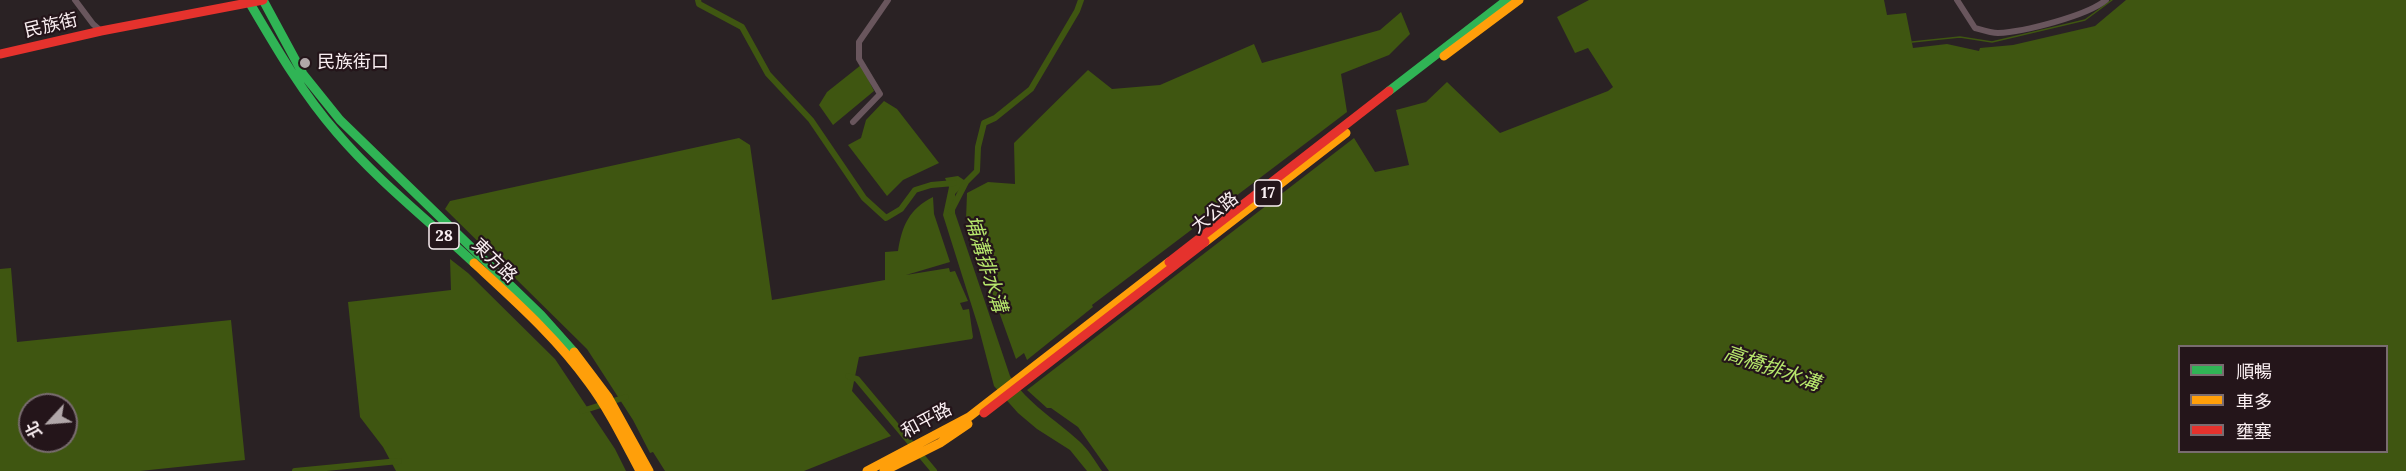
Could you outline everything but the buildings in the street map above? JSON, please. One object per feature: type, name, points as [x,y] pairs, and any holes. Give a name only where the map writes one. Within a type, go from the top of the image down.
[{"type":"main road","name":"民族街","points":[[0,54],[101,31],[263,0]]},
{"type":"main road","name":"東方路","points":[[263,0],[303,74],[340,120],[541,315],[586,366],[608,397],[649,471]]},
{"type":"main road","name":"大公路","points":[[1001,397],[1360,118],[1507,0]]},
{"type":"main road","name":"大公路","points":[[1360,118],[1519,0]]},
{"type":"main road","name":"東方路","points":[[249,2],[307,96],[353,151],[537,324],[579,370],[600,399],[639,471]]},
{"type":"main road","name":"和平路","points":[[884,471],[1001,397]]},
{"type":"main road","name":"和平路","points":[[867,471],[916,450]]},
{"type":"street","points":[[75,0],[101,31]]},
{"type":"street","points":[[853,122],[880,94],[859,59],[859,42],[888,0]]},
{"type":"street","points":[[1957,0],[1975,28],[1999,33],[2081,13],[2106,0]]},
{"type":"water","name":"高橋排水溝","points":[[1589,0],[1884,0],[1887,15],[1906,13],[1913,48],[1947,44],[1979,51],[1980,48],[2013,45],[2095,26],[2126,0],[2406,0],[2406,471],[1109,471],[1078,427],[1051,408],[1047,408],[1027,390],[1354,138],[1375,172],[1409,165],[1396,110],[1426,102],[1447,82],[1500,133],[1608,91],[1613,87],[1588,48],[1575,53],[1557,17]]},
{"type":"water","points":[[1401,12],[1410,34],[1389,55],[1341,74],[1347,112],[1092,305],[1093,307],[1027,360],[1024,353],[1016,359],[966,220],[967,193],[988,182],[1015,184],[1014,143],[1088,70],[1112,89],[1160,85],[1254,44],[1262,63],[1380,30]]},
{"type":"water","points":[[861,65],[874,91],[833,125],[819,105],[827,92]]},
{"type":"water","points":[[884,101],[897,109],[939,163],[903,180],[887,196],[848,145],[861,138],[866,120]]},
{"type":"water","points":[[739,138],[750,145],[772,300],[885,280],[885,252],[898,251],[908,219],[918,207],[933,197],[934,214],[950,262],[906,275],[949,268],[950,272],[955,271],[968,301],[960,303],[963,310],[969,309],[973,337],[859,357],[852,391],[891,436],[804,471],[665,471],[653,452],[650,453],[633,420],[587,349],[445,209],[450,201]]},
{"type":"water","points":[[958,176],[967,182],[955,194],[955,213],[1010,376],[1033,403],[1082,444],[1102,471],[1087,471],[1070,450],[1037,429],[1018,413],[994,386],[979,329],[943,215],[949,187],[945,178]]},
{"type":"water","points":[[450,259],[468,273],[555,359],[615,449],[626,471],[396,471],[383,447],[360,417],[348,302],[451,290]]},
{"type":"water","points":[[11,268],[17,342],[231,320],[245,460],[140,471],[0,471],[0,269]]},
{"type":"waterway","points":[[698,0],[699,4],[742,27],[768,74],[811,120],[864,198],[886,218],[901,209],[915,190],[931,185],[954,183]]},
{"type":"waterway","name":"埔溝排水溝","points":[[951,211],[966,182],[977,171],[978,147],[984,123],[995,118],[1031,89],[1077,11],[1081,0]]},
{"type":"waterway","points":[[1912,42],[1960,37],[1992,42],[2085,20],[2112,0]]},
{"type":"waterway","points":[[848,376],[857,379],[934,471]]},
{"type":"waterway","points":[[582,411],[626,397]]},
{"type":"waterway","points":[[295,471],[399,461]]},
{"type":"traffic: fast","points":[[248,0],[279,52],[324,118],[386,184],[474,263]]},
{"type":"traffic: fast","points":[[263,0],[303,74],[340,120],[541,315],[574,352]]},
{"type":"traffic: fast","points":[[1389,91],[1507,0]]},
{"type":"traffic: slow","points":[[1444,56],[1519,0]]},
{"type":"traffic: slow","points":[[1205,242],[1346,133]]},
{"type":"traffic: slow","points":[[867,471],[969,417],[1169,262]]},
{"type":"traffic: slow","points":[[474,263],[534,320],[577,366],[603,404],[640,471]]},
{"type":"traffic: slow","points":[[574,352],[608,397],[649,471]]},
{"type":"traffic: slow","points":[[884,471],[940,443],[968,424]]},
{"type":"traffic: jam","points":[[0,54],[101,31],[263,0]]},
{"type":"traffic: jam","points":[[1169,262],[1389,91]]},
{"type":"traffic: jam","points":[[984,413],[1205,242]]},
{"type":"place","name":"民族街口","points":[[305,63]]}]
